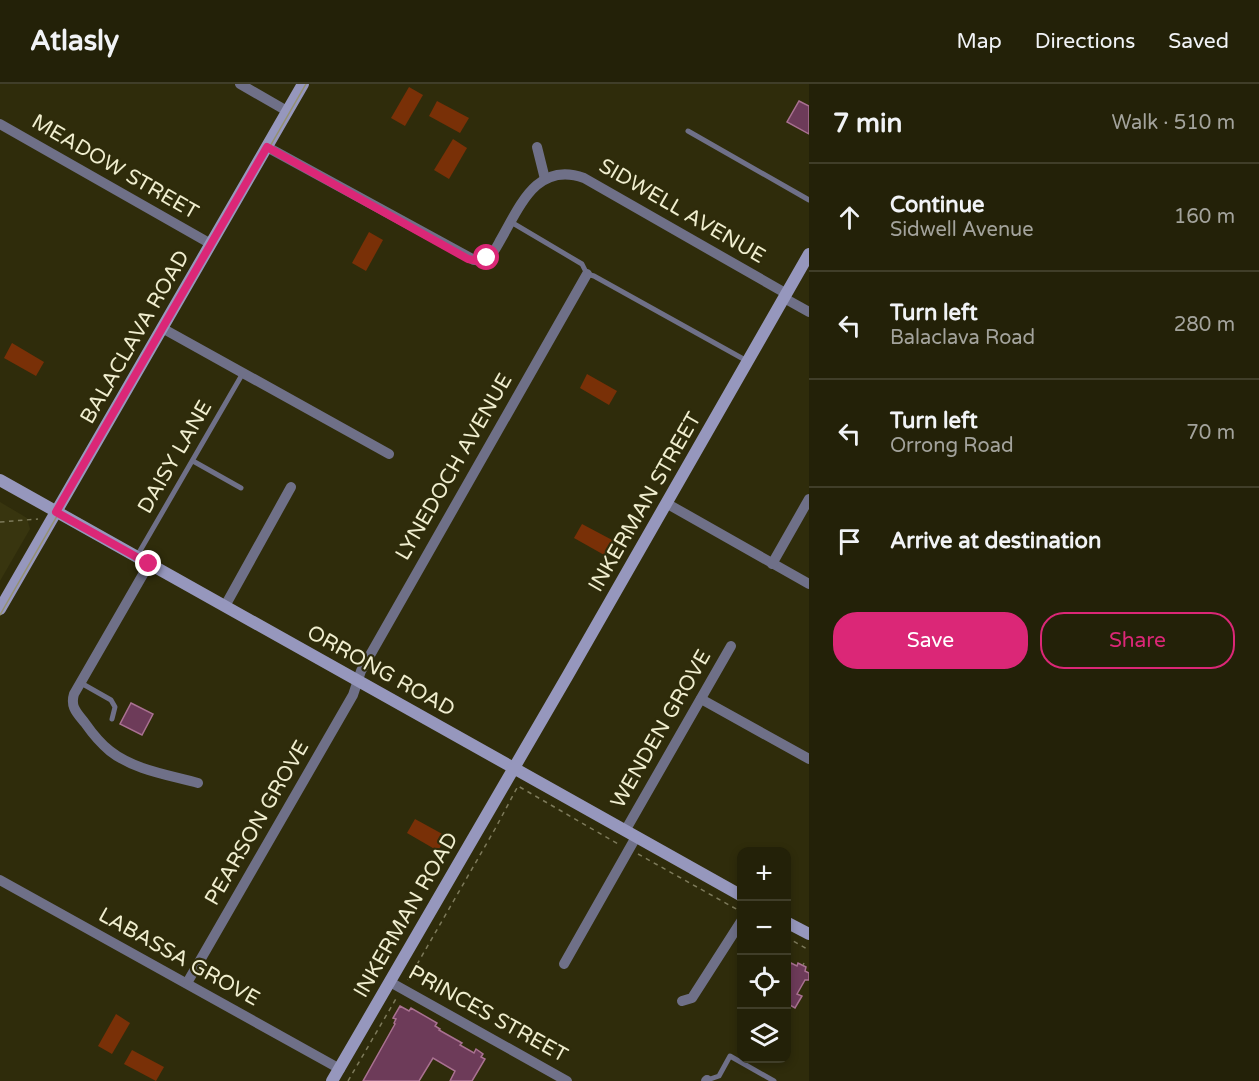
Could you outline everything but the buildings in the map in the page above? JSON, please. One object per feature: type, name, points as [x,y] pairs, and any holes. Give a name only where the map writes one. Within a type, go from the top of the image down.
[{"type":"street","points":[[240,84],[287,111]]},
{"type":"street","name":"BALACLAVA ROAD","points":[[0,609],[303,84]]},
{"type":"street","name":"MEADOW STREET","points":[[0,124],[211,244]]},
{"type":"street","points":[[267,147],[474,260],[483,260],[490,255],[525,197],[545,179],[537,147]]},
{"type":"street","name":"SIDWELL AVENUE","points":[[545,179],[563,174],[584,178],[809,312]]},
{"type":"street","name":"INKERMAN STREET","points":[[514,768],[809,254]]},
{"type":"street","name":"LYNEDOCH AVENUE","points":[[358,681],[361,671],[587,274]]},
{"type":"street","points":[[162,328],[389,454]]},
{"type":"street","name":"ORRONG ROAD","points":[[0,480],[737,894]]},
{"type":"street","points":[[225,606],[291,487]]},
{"type":"street","points":[[772,564],[809,500]]},
{"type":"street","points":[[666,503],[809,584]]},
{"type":"street","points":[[149,564],[80,683],[72,699],[73,707],[96,738],[109,751],[122,759],[143,768],[198,783]]},
{"type":"street","name":"WENDEN GROVE","points":[[564,964],[701,699],[731,646]]},
{"type":"street","name":"PEARSON GROVE","points":[[187,983],[353,695],[358,681]]},
{"type":"street","points":[[701,699],[807,754]]},
{"type":"street","name":"INKERMAN ROAD","points":[[332,1081],[514,768]]},
{"type":"street","name":"LABASSA GROVE","points":[[0,880],[340,1069]]},
{"type":"street","points":[[791,924],[809,934]]},
{"type":"street","points":[[682,1001],[692,998],[737,926]]},
{"type":"street","name":"PRINCES STREET","points":[[390,982],[567,1081]]},
{"type":"lane","points":[[688,131],[809,200]]},
{"type":"lane","points":[[511,222],[582,264],[587,274],[747,361]]},
{"type":"lane","name":"DAISY LANE","points":[[136,557],[243,373]]},
{"type":"lane","points":[[193,461],[242,488]]},
{"type":"lane","points":[[80,683],[111,700],[115,707],[112,719]]},
{"type":"lane","points":[[707,1080],[718,1076],[730,1056],[774,1081]]},
{"type":"path","points":[[0,522],[38,519]]},
{"type":"path","points":[[348,1081],[518,786]]},
{"type":"path","points":[[791,941],[809,950]]},
{"type":"shaded area","points":[[409,87],[423,95],[405,126],[391,118]]},
{"type":"shaded area","points":[[437,101],[469,118],[460,133],[429,116]]},
{"type":"shaded area","points":[[453,139],[467,148],[449,179],[434,170]]},
{"type":"shaded area","points":[[369,232],[383,240],[366,271],[352,263]]},
{"type":"shaded area","points":[[12,343],[44,362],[36,376],[4,358]]},
{"type":"shaded area","points":[[587,374],[617,391],[609,405],[580,388]]},
{"type":"shaded area","points":[[0,502],[27,518],[30,529],[0,581]]},
{"type":"shaded area","points":[[582,524],[614,541],[606,556],[574,538]]},
{"type":"shaded area","points":[[415,819],[446,836],[438,851],[407,833]]},
{"type":"shaded area","points":[[116,1014],[130,1023],[112,1054],[98,1046]]},
{"type":"shaded area","points":[[132,1050],[164,1067],[156,1081],[124,1064]]},
{"type":"tram line","points":[[0,615],[306,84]]},
{"type":"route","points":[[149,564],[56,512],[267,147],[468,259],[478,261],[487,258]]}]
